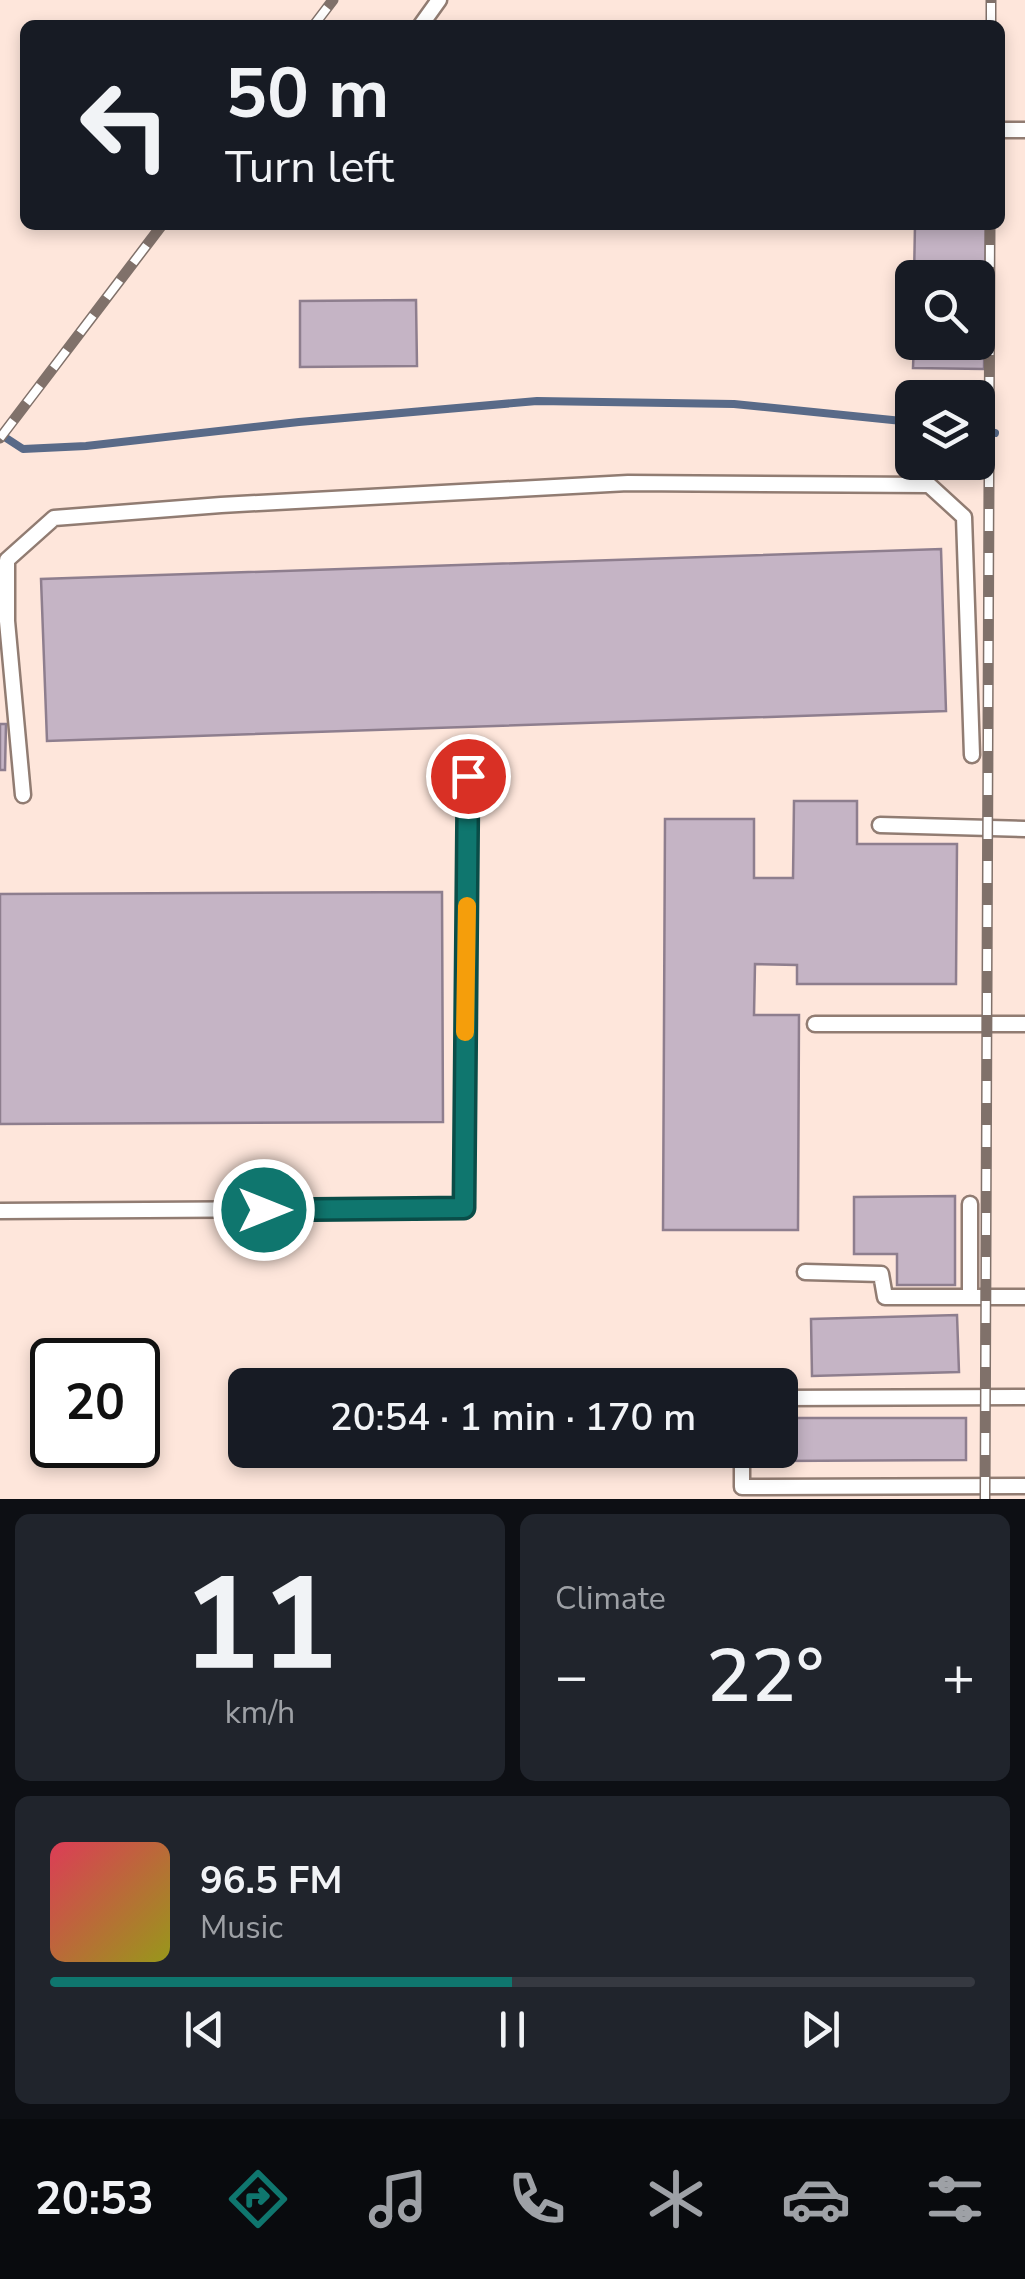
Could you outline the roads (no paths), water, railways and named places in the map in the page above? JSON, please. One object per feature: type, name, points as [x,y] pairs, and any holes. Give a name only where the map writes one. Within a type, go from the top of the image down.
[{"type":"lane","points":[[23,795],[7,621],[7,560],[54,518],[221,505],[628,484],[929,485],[964,517],[972,754]]},
{"type":"lane","points":[[0,1211],[464,1208],[468,776]]},
{"type":"lane","points":[[880,826],[1025,829]]},
{"type":"lane","points":[[815,1024],[1025,1024]]},
{"type":"lane","points":[[970,1204],[970,1297]]},
{"type":"lane","points":[[805,1272],[881,1274],[884,1297],[1025,1296]]},
{"type":"lane","points":[[798,1398],[1025,1396]]},
{"type":"lane","points":[[742,1468],[742,1487],[1025,1486]]},
{"type":"waterway","points":[[0,434],[23,449],[86,446],[537,401],[734,404],[895,420]]},
{"type":"railway","points":[[318,20],[333,0]]},
{"type":"railway","points":[[991,0],[991,20]]},
{"type":"railway","points":[[0,438],[158,230]]},
{"type":"railway","points":[[985,1499],[990,230]]}]
